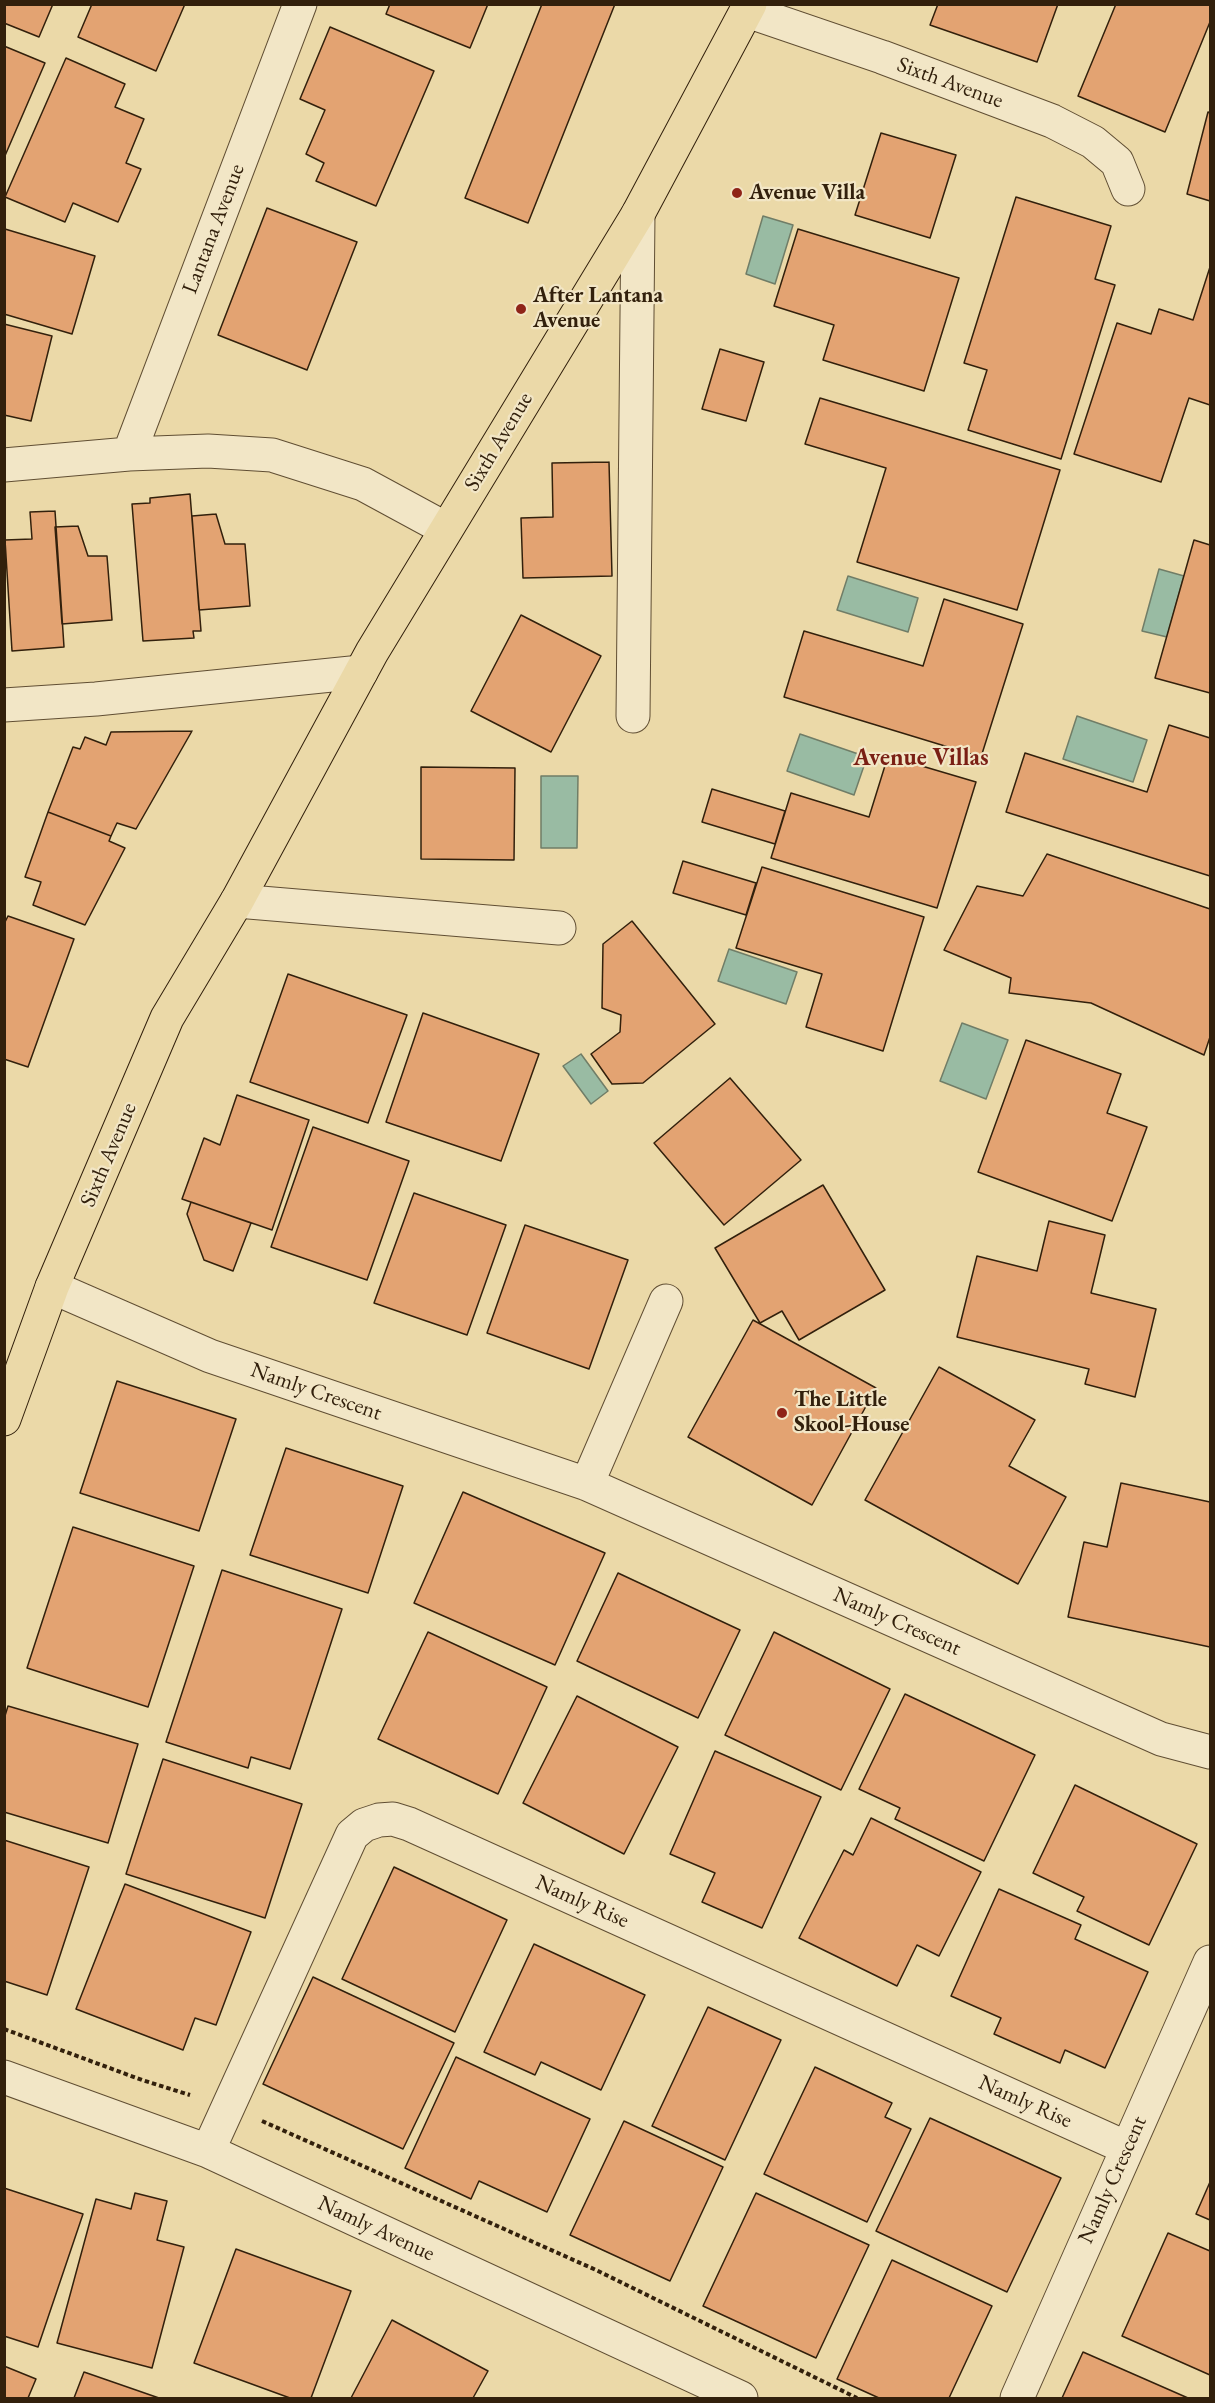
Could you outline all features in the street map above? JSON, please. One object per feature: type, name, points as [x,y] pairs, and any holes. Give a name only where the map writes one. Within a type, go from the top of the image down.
[{"type":"main road","name":"Sixth Avenue","points":[[4,1419],[52,1287],[167,1018],[237,901],[361,672],[638,214],[748,8]]},
{"type":"street","name":"Lantana Avenue","points":[[129,454],[300,4]]},
{"type":"street","name":"Sixth Avenue","points":[[748,8],[1052,121],[1093,142],[1117,162],[1128,189]]},
{"type":"street","name":"Sixth Avenue","points":[[633,716],[638,214]]},
{"type":"street","points":[[4,465],[129,454],[208,451],[272,455],[363,484],[446,529]]},
{"type":"street","points":[[4,705],[96,699],[361,672]]},
{"type":"street","points":[[237,901],[559,928]]},
{"type":"street","name":"Namly Crescent","points":[[52,1287],[210,1356],[587,1484],[1161,1739],[1210,1752]]},
{"type":"street","points":[[587,1484],[666,1301]]},
{"type":"street","name":"Namly Rise","points":[[208,2151],[352,1835],[364,1825],[379,1820],[410,1824],[1127,2148]]},
{"type":"street","name":"Namly Crescent","points":[[1017,2398],[1210,1962]]},
{"type":"street","name":"Namly Avenue","points":[[4,2077],[208,2151],[741,2398]]},
{"type":"path","points":[[4,2029],[142,2080],[227,2106],[596,2270],[857,2398]]},
{"type":"shaded area","points":[[763,216],[793,225],[775,284],[746,274]]},
{"type":"shaded area","points":[[1159,569],[1184,576],[1167,637],[1142,631]]},
{"type":"shaded area","points":[[848,576],[918,598],[908,632],[837,610]]},
{"type":"shaded area","points":[[1077,716],[1147,740],[1133,782],[1063,759]]},
{"type":"shaded area","points":[[800,734],[867,757],[854,795],[787,771]]},
{"type":"shaded area","points":[[541,776],[578,776],[577,848],[541,848]]},
{"type":"shaded area","points":[[729,949],[797,972],[786,1004],[718,981]]},
{"type":"shaded area","points":[[962,1023],[1008,1040],[986,1099],[940,1081]]},
{"type":"shaded area","points":[[581,1054],[608,1091],[591,1104],[563,1066]]},
{"type":"building","points":[[4,4],[53,4],[39,37],[4,23]]},
{"type":"building","points":[[92,4],[185,4],[156,71],[78,37]]},
{"type":"building","points":[[390,4],[488,4],[470,48],[386,14]]},
{"type":"building","points":[[542,4],[615,4],[528,223],[465,198]]},
{"type":"building","points":[[938,4],[1058,4],[1037,62],[930,25]]},
{"type":"building","points":[[1116,4],[1210,4],[1210,22],[1165,132],[1078,96]]},
{"type":"building","points":[[330,27],[434,71],[376,206],[316,181],[324,163],[306,154],[325,110],[300,99]]},
{"type":"building","points":[[4,46],[45,63],[4,158]]},
{"type":"building","points":[[66,58],[125,84],[115,107],[144,119],[126,163],[141,169],[118,222],[73,203],[65,222],[5,197]]},
{"type":"building","points":[[1208,112],[1210,113],[1210,201],[1187,194]]},
{"type":"building","points":[[881,133],[956,155],[930,238],[855,215]]},
{"type":"building","points":[[1016,197],[1111,226],[1095,279],[1115,285],[1061,459],[968,430],[987,370],[964,363]]},
{"type":"building","points":[[267,208],[357,242],[307,370],[218,335]]},
{"type":"building","points":[[5,229],[95,256],[72,334],[4,314]]},
{"type":"building","points":[[798,229],[959,278],[924,391],[823,360],[834,325],[774,306]]},
{"type":"building","points":[[1210,267],[1210,405],[1189,398],[1161,482],[1074,454],[1117,323],[1151,334],[1159,309],[1193,320]]},
{"type":"building","points":[[4,324],[52,336],[31,421],[4,415]]},
{"type":"building","points":[[720,349],[764,362],[746,421],[702,409]]},
{"type":"building","points":[[820,398],[1060,470],[1017,610],[857,562],[886,468],[805,444]]},
{"type":"building","points":[[609,462],[612,576],[523,578],[521,518],[553,517],[552,463]]},
{"type":"building","points":[[190,494],[201,631],[193,631],[194,638],[143,641],[132,504],[150,503],[150,498]]},
{"type":"building","points":[[55,511],[64,647],[12,651],[5,540],[32,539],[30,512]]},
{"type":"building","points":[[216,514],[225,544],[245,544],[250,606],[199,610],[192,516]]},
{"type":"building","points":[[78,526],[88,556],[107,556],[112,620],[62,624],[55,527]]},
{"type":"building","points":[[1194,540],[1210,545],[1210,693],[1155,678]]},
{"type":"building","points":[[944,599],[1023,624],[981,757],[784,697],[804,631],[923,666]]},
{"type":"building","points":[[521,615],[601,656],[551,752],[471,711]]},
{"type":"building","points":[[1169,725],[1210,738],[1210,876],[1006,812],[1025,753],[1147,792]]},
{"type":"building","points":[[192,731],[136,829],[117,823],[111,836],[48,812],[73,747],[80,749],[85,737],[106,745],[111,732]]},
{"type":"building","points":[[888,756],[976,782],[937,908],[771,858],[791,793],[869,817]]},
{"type":"building","points":[[421,767],[515,768],[514,860],[421,859]]},
{"type":"building","points":[[712,789],[785,811],[775,844],[702,822]]},
{"type":"building","points":[[48,812],[111,836],[109,841],[125,848],[85,925],[33,905],[41,882],[25,877]]},
{"type":"building","points":[[1047,854],[1210,909],[1210,1037],[1204,1055],[1091,1003],[1009,993],[1011,978],[944,950],[977,886],[1023,896]]},
{"type":"building","points":[[683,861],[756,883],[746,915],[673,893]]},
{"type":"building","points":[[762,867],[924,917],[883,1051],[806,1027],[822,974],[736,948]]},
{"type":"building","points":[[8,916],[74,939],[28,1067],[4,1059],[4,924]]},
{"type":"building","points":[[632,921],[715,1024],[643,1083],[612,1084],[591,1054],[620,1032],[621,1015],[602,1008],[603,944]]},
{"type":"building","points":[[288,974],[407,1015],[368,1123],[250,1082]]},
{"type":"building","points":[[423,1013],[539,1054],[501,1161],[386,1122]]},
{"type":"building","points":[[1026,1040],[1121,1074],[1107,1113],[1147,1127],[1112,1221],[978,1172]]},
{"type":"building","points":[[730,1078],[801,1160],[724,1225],[654,1143]]},
{"type":"building","points":[[237,1095],[309,1120],[272,1230],[182,1199],[204,1138],[220,1145]]},
{"type":"building","points":[[313,1127],[409,1161],[367,1280],[271,1247]]},
{"type":"building","points":[[823,1185],[885,1290],[799,1340],[782,1311],[760,1323],[715,1248]]},
{"type":"building","points":[[414,1193],[506,1225],[467,1335],[374,1303]]},
{"type":"building","points":[[191,1202],[251,1223],[233,1271],[204,1260],[187,1214]]},
{"type":"building","points":[[1049,1221],[1105,1235],[1091,1293],[1156,1309],[1135,1397],[1085,1384],[1089,1369],[957,1337],[977,1256],[1037,1271]]},
{"type":"building","points":[[525,1225],[628,1260],[589,1369],[487,1333]]},
{"type":"building","name":"The Little Skool-House","points":[[753,1320],[876,1388],[812,1505],[688,1437]]},
{"type":"building","points":[[939,1367],[1035,1420],[1009,1466],[1066,1497],[1018,1584],[865,1500]]},
{"type":"building","points":[[117,1381],[236,1419],[199,1531],[80,1493]]},
{"type":"building","points":[[286,1448],[403,1486],[368,1593],[250,1555]]},
{"type":"building","points":[[1121,1483],[1210,1502],[1210,1647],[1068,1617],[1084,1542],[1107,1547]]},
{"type":"building","points":[[463,1492],[605,1553],[555,1665],[414,1603]]},
{"type":"building","points":[[73,1527],[194,1566],[148,1707],[27,1668]]},
{"type":"building","points":[[222,1570],[342,1609],[290,1769],[251,1757],[248,1768],[166,1742]]},
{"type":"building","points":[[618,1573],[740,1630],[698,1718],[577,1661]]},
{"type":"building","points":[[428,1632],[547,1687],[498,1794],[378,1739]]},
{"type":"building","points":[[774,1632],[890,1689],[841,1790],[725,1735]]},
{"type":"building","points":[[905,1694],[1035,1755],[984,1861],[895,1819],[900,1808],[859,1789]]},
{"type":"building","points":[[577,1696],[678,1747],[624,1854],[523,1803]]},
{"type":"building","points":[[8,1706],[138,1744],[108,1843],[4,1812],[4,1719]]},
{"type":"building","points":[[715,1751],[821,1797],[762,1928],[702,1902],[715,1873],[670,1854]]},
{"type":"building","points":[[163,1759],[302,1804],[265,1918],[126,1874]]},
{"type":"building","points":[[1075,1785],[1197,1844],[1149,1945],[1077,1911],[1084,1897],[1033,1873]]},
{"type":"building","points":[[871,1818],[981,1872],[939,1956],[917,1945],[897,1986],[799,1938],[844,1850],[853,1855]]},
{"type":"building","points":[[4,1840],[89,1867],[47,1995],[4,1981]]},
{"type":"building","points":[[394,1867],[507,1920],[455,2032],[342,1979]]},
{"type":"building","points":[[125,1884],[251,1932],[216,2025],[195,2018],[183,2050],[76,2009]]},
{"type":"building","points":[[999,1889],[1081,1925],[1075,1939],[1148,1972],[1105,2068],[1065,2050],[1060,2063],[994,2034],[1001,2018],[951,1996]]},
{"type":"building","points":[[534,1944],[645,1995],[601,2090],[541,2062],[535,2075],[484,2052]]},
{"type":"building","points":[[313,1977],[454,2043],[403,2149],[263,2084]]},
{"type":"building","points":[[708,2007],[781,2040],[725,2160],[652,2126]]},
{"type":"building","points":[[456,2057],[590,2119],[547,2212],[479,2181],[471,2199],[405,2168]]},
{"type":"building","points":[[815,2067],[892,2103],[885,2117],[911,2129],[867,2222],[764,2174]]},
{"type":"building","points":[[930,2118],[1061,2178],[1007,2292],[876,2231]]},
{"type":"building","points":[[624,2121],[723,2167],[670,2281],[570,2235]]},
{"type":"building","points":[[1210,2182],[1210,2220],[1196,2214]]},
{"type":"building","points":[[4,2188],[83,2214],[38,2347],[4,2336]]},
{"type":"building","points":[[135,2193],[167,2201],[157,2240],[184,2247],[152,2368],[57,2343],[96,2199],[131,2209]]},
{"type":"building","points":[[756,2193],[869,2245],[816,2358],[703,2306]]},
{"type":"building","points":[[1168,2233],[1210,2251],[1210,2375],[1122,2336]]},
{"type":"building","points":[[236,2249],[351,2291],[311,2398],[290,2398],[194,2363]]},
{"type":"building","points":[[892,2260],[992,2306],[949,2398],[879,2398],[837,2379]]},
{"type":"building","points":[[392,2320],[488,2371],[473,2398],[351,2398]]},
{"type":"building","points":[[1083,2352],[1188,2398],[1062,2398]]},
{"type":"building","points":[[4,2366],[36,2379],[28,2398],[4,2398]]},
{"type":"building","points":[[84,2372],[159,2398],[74,2398]]},
{"type":"place","name":"Avenue Villa","points":[[737,193]]},
{"type":"place","name":"After Lantana Avenue","points":[[521,309]]},
{"type":"place","name":"The Little Skool-House","points":[[782,1413]]},
{"type":"district","name":"Avenue Villas","points":[[921,758]]}]
